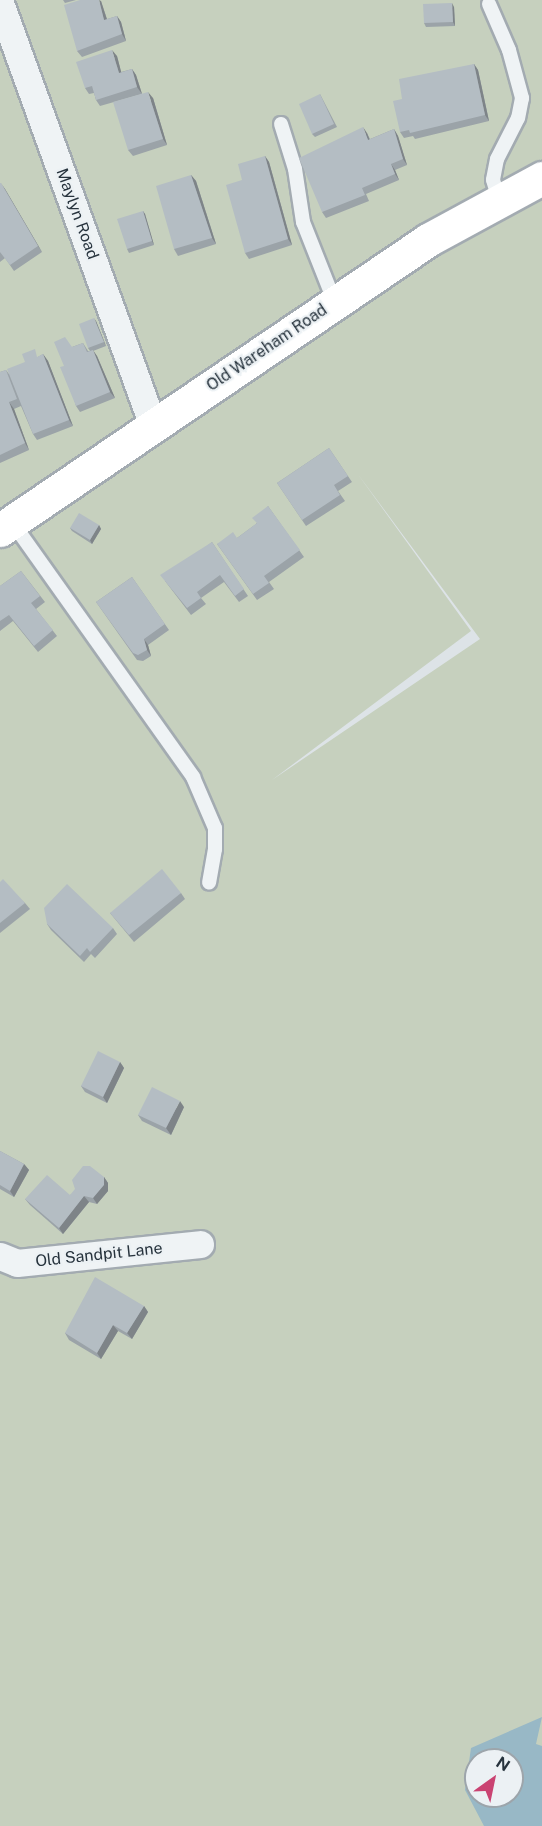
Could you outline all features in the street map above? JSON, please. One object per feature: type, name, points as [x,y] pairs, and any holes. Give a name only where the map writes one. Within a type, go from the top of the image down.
[{"type":"street","name":"Maylyn Road","points":[[0,3],[153,426]]},
{"type":"street","name":"Old Wareham Road","points":[[6,526],[428,240],[542,178]]},
{"type":"street","name":"Old Sandpit Lane","points":[[0,1256],[17,1263],[200,1244]]},
{"type":"lane","points":[[489,4],[509,50],[522,98],[518,118],[496,159],[493,180],[499,200]]},
{"type":"lane","points":[[281,124],[295,169],[303,222],[335,303]]},
{"type":"lane","points":[[6,526],[193,777],[214,828],[215,849],[209,882]]},
{"type":"green space","points":[[0,0],[542,0],[542,1826],[0,1826]],"holes":[[[357,473],[480,639],[272,780],[471,631]]]},
{"type":"water","points":[[542,1717],[536,1744],[542,1746],[542,1826],[484,1826],[474,1808],[524,1808],[524,1748],[471,1748]]},
{"type":"building","points":[[80,0],[99,0],[104,20],[117,16],[122,34],[77,51],[64,5]]},
{"type":"building","points":[[452,3],[453,22],[424,23],[423,4]]},
{"type":"building","points":[[112,50],[119,73],[132,69],[137,87],[96,100],[92,86],[85,88],[76,62]]},
{"type":"building","points":[[474,64],[485,115],[410,133],[409,130],[400,132],[393,101],[402,99],[399,79]]},
{"type":"building","points":[[148,92],[163,139],[128,150],[113,102]]},
{"type":"building","points":[[320,94],[334,124],[312,134],[299,104]]},
{"type":"building","points":[[363,127],[368,140],[394,129],[403,159],[391,164],[395,174],[362,188],[365,195],[322,212],[299,158]]},
{"type":"building","points":[[265,156],[288,239],[245,253],[226,185],[242,180],[238,164]]},
{"type":"building","points":[[191,175],[212,238],[174,249],[156,186]]},
{"type":"building","points":[[0,183],[38,246],[10,265],[0,252]]},
{"type":"building","points":[[143,211],[152,241],[127,249],[117,219]]},
{"type":"building","points":[[94,318],[104,342],[88,348],[79,324]]},
{"type":"building","points":[[65,337],[72,347],[83,343],[87,352],[93,350],[110,392],[76,406],[60,367],[64,366],[54,342]]},
{"type":"building","points":[[35,349],[37,357],[43,354],[69,420],[33,434],[7,369],[25,362],[22,354]]},
{"type":"building","points":[[6,370],[17,399],[9,402],[25,443],[0,455],[0,372]]},
{"type":"building","points":[[329,448],[348,476],[334,485],[340,495],[302,520],[277,483]]},
{"type":"building","points":[[268,506],[300,550],[264,576],[269,583],[253,594],[217,544],[233,532],[237,538],[257,523],[252,518]]},
{"type":"building","points":[[79,513],[99,525],[90,540],[70,528]]},
{"type":"building","points":[[212,542],[244,589],[235,596],[220,575],[197,592],[201,598],[187,608],[160,575]]},
{"type":"building","points":[[21,571],[40,596],[31,603],[53,630],[34,646],[9,615],[0,621],[0,586]]},
{"type":"building","points":[[132,577],[165,624],[144,639],[147,650],[138,655],[133,653],[96,602]]},
{"type":"building","points":[[162,869],[181,893],[129,935],[110,913]]},
{"type":"building","points":[[3,879],[25,903],[0,923],[0,882]]},
{"type":"building","points":[[67,884],[113,928],[90,952],[87,948],[80,956],[47,924],[44,908]]},
{"type":"building","points":[[98,1051],[120,1062],[103,1097],[81,1086]]},
{"type":"building","points":[[152,1087],[180,1101],[166,1128],[138,1115]]},
{"type":"building","points":[[0,1151],[24,1164],[10,1191],[0,1185]]},
{"type":"building","points":[[83,1166],[90,1166],[104,1177],[104,1185],[93,1198],[84,1196],[59,1228],[25,1199],[47,1175],[70,1195],[75,1189],[72,1180]]},
{"type":"building","points":[[95,1277],[144,1306],[127,1333],[113,1325],[97,1353],[65,1333]]}]
